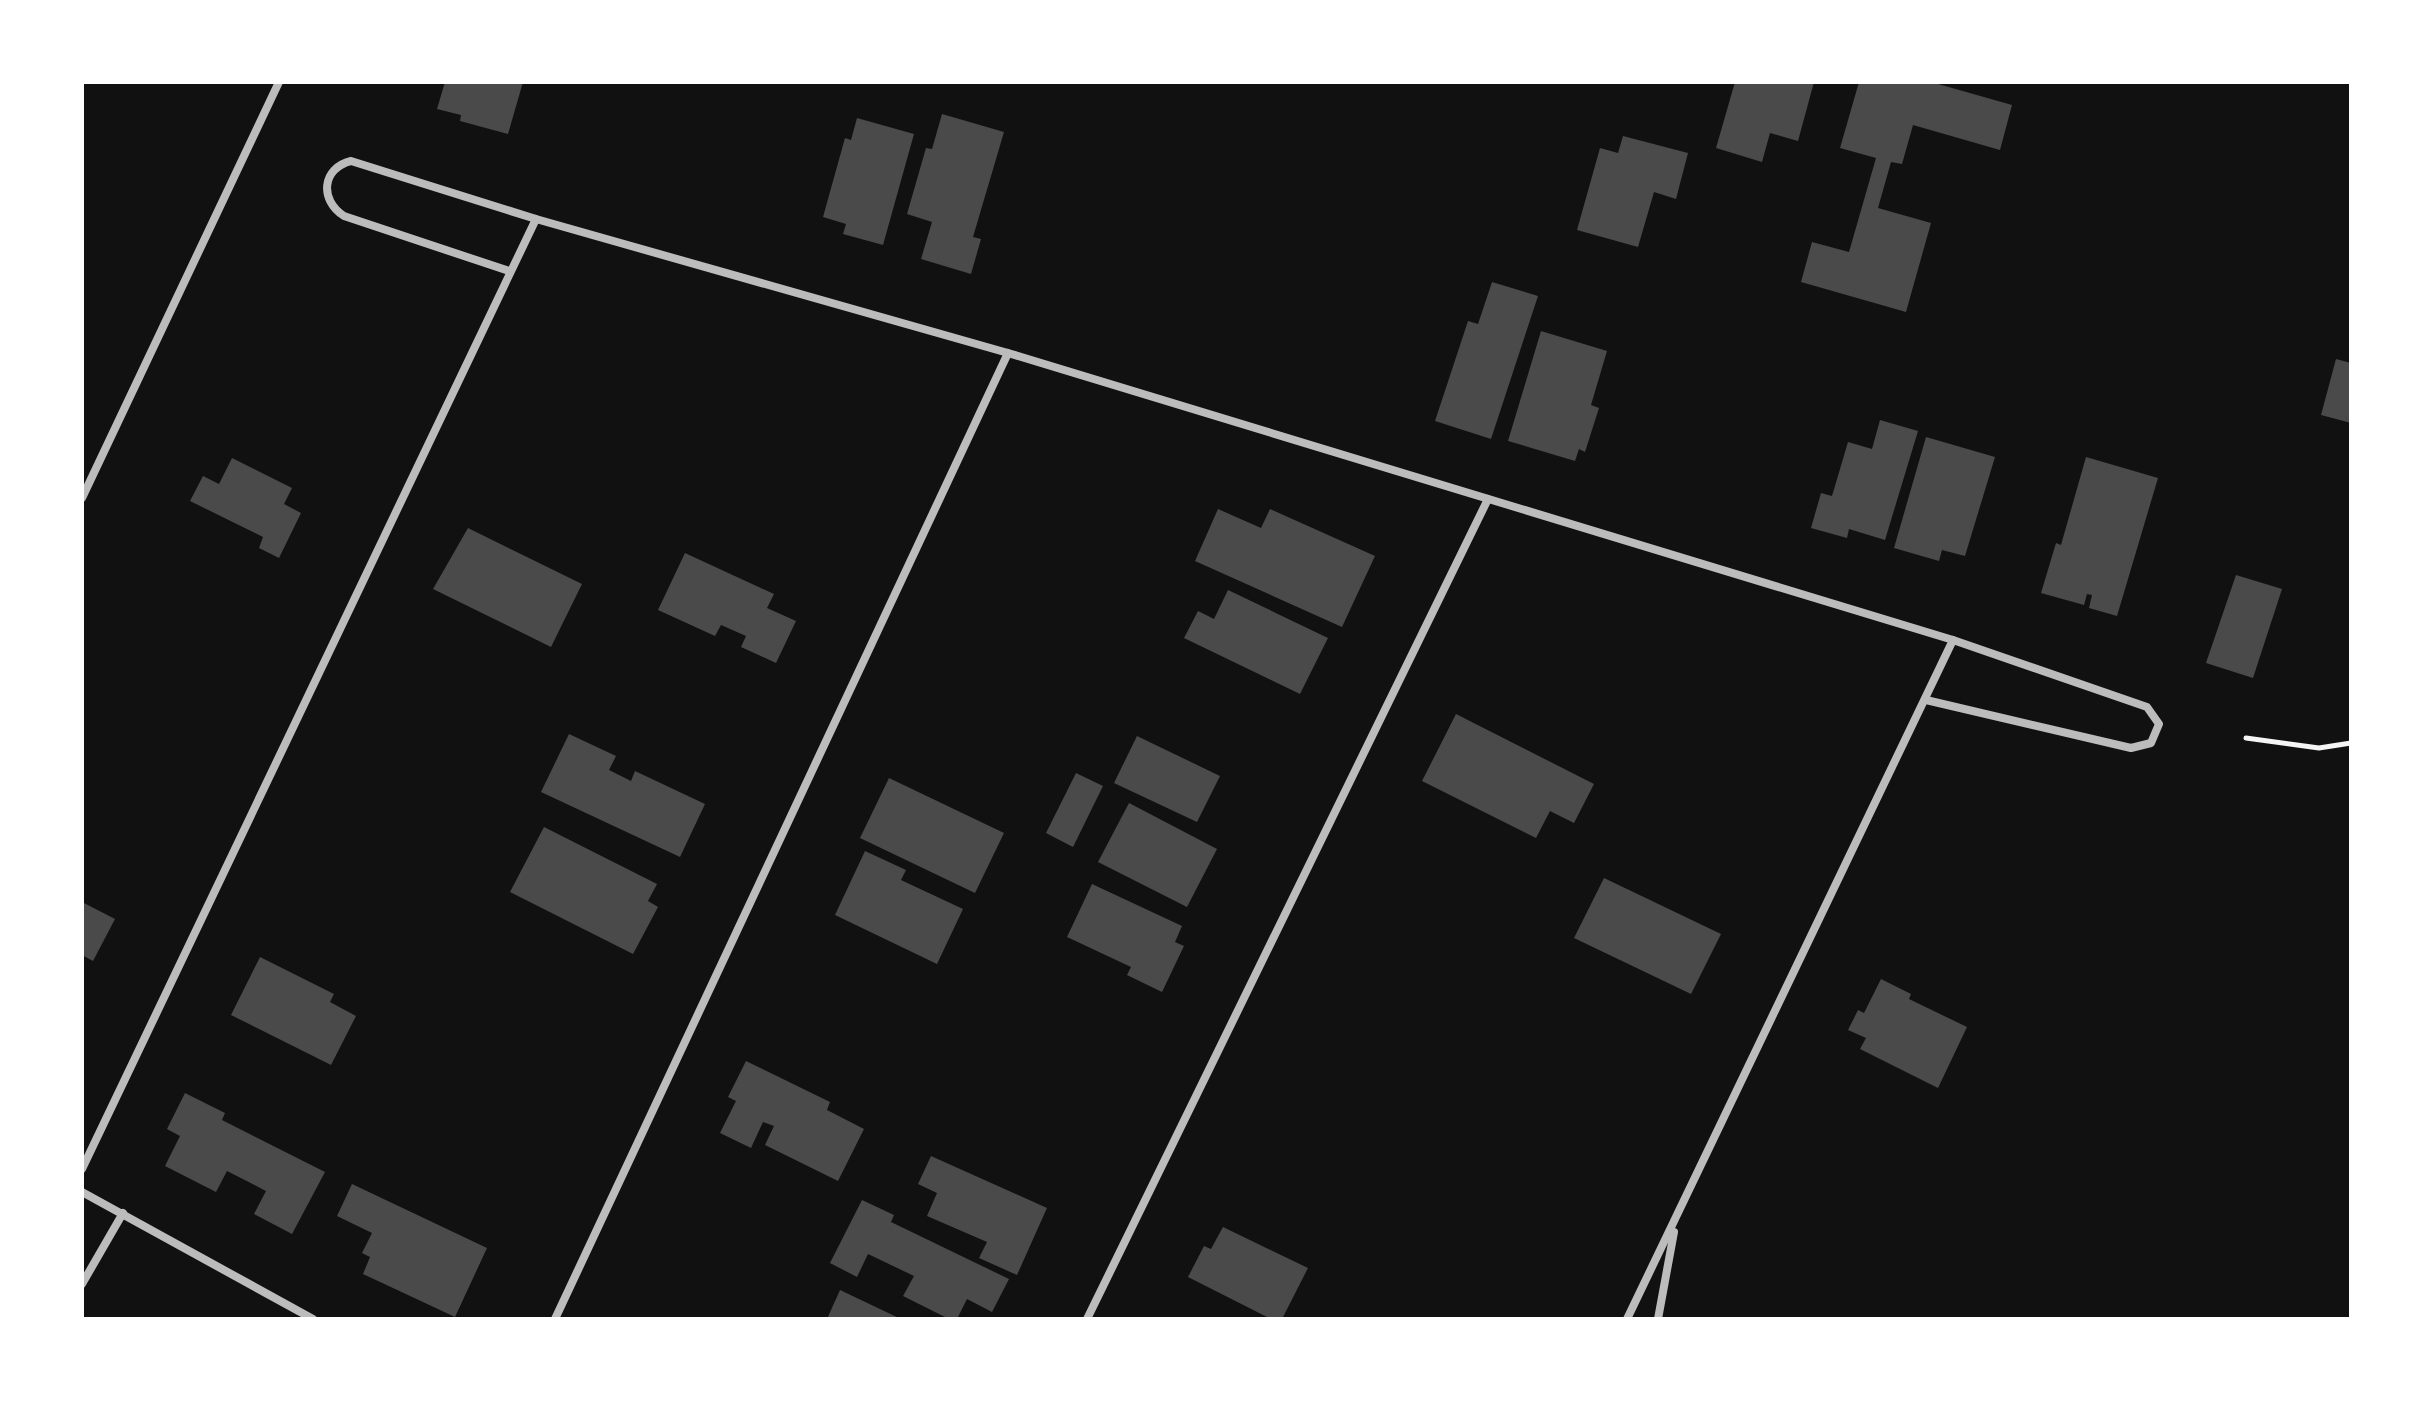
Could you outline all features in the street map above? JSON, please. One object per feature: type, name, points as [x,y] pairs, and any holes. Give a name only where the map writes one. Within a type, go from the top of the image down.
[{"type":"street","points":[[82,498],[279,82]]},
{"type":"street","points":[[509,271],[344,216],[336,211],[326,195],[329,176],[342,163],[351,161],[536,219],[1008,353],[1953,640],[2147,707],[2159,724],[2156,738],[2145,747],[2131,748],[1926,700]]},
{"type":"street","points":[[82,1169],[536,219]]},
{"type":"street","points":[[555,1319],[1008,353]]},
{"type":"street","points":[[1087,1319],[1488,499]]},
{"type":"street","points":[[1627,1319],[1953,640]]},
{"type":"street","points":[[82,1192],[313,1319]]},
{"type":"street","points":[[82,1284],[123,1213]]},
{"type":"street","points":[[1658,1319],[1676,1219]]},
{"type":"path","points":[[2246,738],[2319,748],[2351,743]]},
{"type":"building","points":[[445,82],[523,82],[508,134],[460,121],[461,115],[437,109]]},
{"type":"building","points":[[1735,82],[1814,82],[1798,141],[1770,133],[1762,162],[1716,148]]},
{"type":"building","points":[[1859,82],[1931,82],[2012,105],[2000,150],[1913,125],[1902,164],[1891,162],[1878,208],[1931,223],[1906,312],[1801,282],[1812,242],[1849,252],[1876,158],[1840,148]]},
{"type":"building","points":[[942,114],[1004,132],[973,237],[981,239],[971,274],[921,259],[932,222],[907,214],[926,148],[932,149]]},
{"type":"building","points":[[857,118],[914,134],[883,245],[843,234],[846,224],[823,217],[845,138],[851,140]]},
{"type":"building","points":[[1623,136],[1688,153],[1676,199],[1654,192],[1638,247],[1577,230],[1600,148],[1618,153]]},
{"type":"building","points":[[1492,282],[1538,296],[1491,439],[1435,421],[1468,321],[1478,324]]},
{"type":"building","points":[[1541,331],[1607,351],[1591,405],[1599,408],[1585,452],[1579,449],[1575,461],[1508,441]]},
{"type":"building","points":[[2336,359],[2351,363],[2351,423],[2321,415]]},
{"type":"building","points":[[1880,420],[1918,431],[1885,540],[1849,529],[1847,538],[1811,528],[1821,493],[1832,496],[1848,442],[1872,449]]},
{"type":"building","points":[[1926,437],[1995,457],[1965,556],[1942,550],[1939,561],[1894,548]]},
{"type":"building","points":[[2086,457],[2158,478],[2117,616],[2089,608],[2092,595],[2087,594],[2084,605],[2041,593],[2056,543],[2061,545]]},
{"type":"building","points":[[232,458],[292,488],[284,504],[301,513],[279,558],[259,548],[263,537],[190,501],[203,476],[219,484]]},
{"type":"building","points":[[1218,509],[1261,528],[1270,509],[1375,556],[1342,627],[1195,561]]},
{"type":"building","points":[[468,528],[582,584],[551,647],[433,589]]},
{"type":"building","points":[[685,553],[774,594],[767,608],[796,621],[776,663],[741,647],[746,636],[721,625],[715,636],[658,610]]},
{"type":"building","points":[[2236,575],[2282,589],[2253,678],[2206,663]]},
{"type":"building","points":[[1228,590],[1328,638],[1300,694],[1184,638],[1198,611],[1214,619]]},
{"type":"building","points":[[1456,714],[1594,784],[1574,823],[1550,811],[1536,838],[1422,781]]},
{"type":"building","points":[[569,734],[616,756],[609,770],[631,781],[635,771],[705,804],[680,857],[541,792]]},
{"type":"building","points":[[1137,736],[1220,776],[1197,822],[1114,783]]},
{"type":"building","points":[[1076,773],[1103,786],[1073,847],[1046,833]]},
{"type":"building","points":[[889,778],[1004,833],[975,893],[860,838]]},
{"type":"building","points":[[1129,803],[1217,849],[1187,907],[1098,862]]},
{"type":"building","points":[[544,827],[657,884],[648,901],[658,907],[633,954],[510,892]]},
{"type":"building","points":[[865,851],[906,870],[901,880],[963,909],[937,964],[835,915]]},
{"type":"building","points":[[1604,878],[1721,934],[1691,994],[1574,938]]},
{"type":"building","points":[[1092,884],[1182,926],[1175,942],[1184,946],[1162,992],[1127,975],[1131,967],[1067,937]]},
{"type":"building","points":[[82,902],[115,919],[93,961],[82,955]]},
{"type":"building","points":[[260,957],[334,994],[330,1002],[356,1016],[331,1065],[231,1015]]},
{"type":"building","points":[[1881,979],[1911,994],[1909,999],[1967,1027],[1938,1088],[1860,1049],[1866,1038],[1848,1030],[1858,1010],[1864,1013]]},
{"type":"building","points":[[746,1061],[830,1102],[827,1110],[864,1129],[838,1181],[765,1145],[774,1126],[763,1122],[751,1148],[720,1133],[736,1101],[728,1097]]},
{"type":"building","points":[[185,1093],[225,1113],[222,1120],[325,1172],[292,1234],[254,1214],[266,1191],[227,1171],[216,1192],[165,1166],[180,1136],[167,1129]]},
{"type":"building","points":[[931,1156],[1047,1208],[1017,1275],[979,1258],[987,1242],[927,1216],[937,1193],[918,1184]]},
{"type":"building","points":[[352,1184],[487,1248],[455,1317],[363,1274],[370,1257],[362,1253],[372,1233],[337,1216]]},
{"type":"building","points":[[862,1200],[894,1215],[891,1222],[1009,1279],[992,1312],[967,1299],[957,1319],[949,1319],[903,1296],[914,1276],[868,1254],[857,1277],[830,1263]]},
{"type":"building","points":[[1223,1227],[1308,1268],[1282,1319],[1271,1319],[1188,1277],[1204,1246],[1211,1249]]},
{"type":"building","points":[[840,1290],[901,1319],[827,1319]]}]
